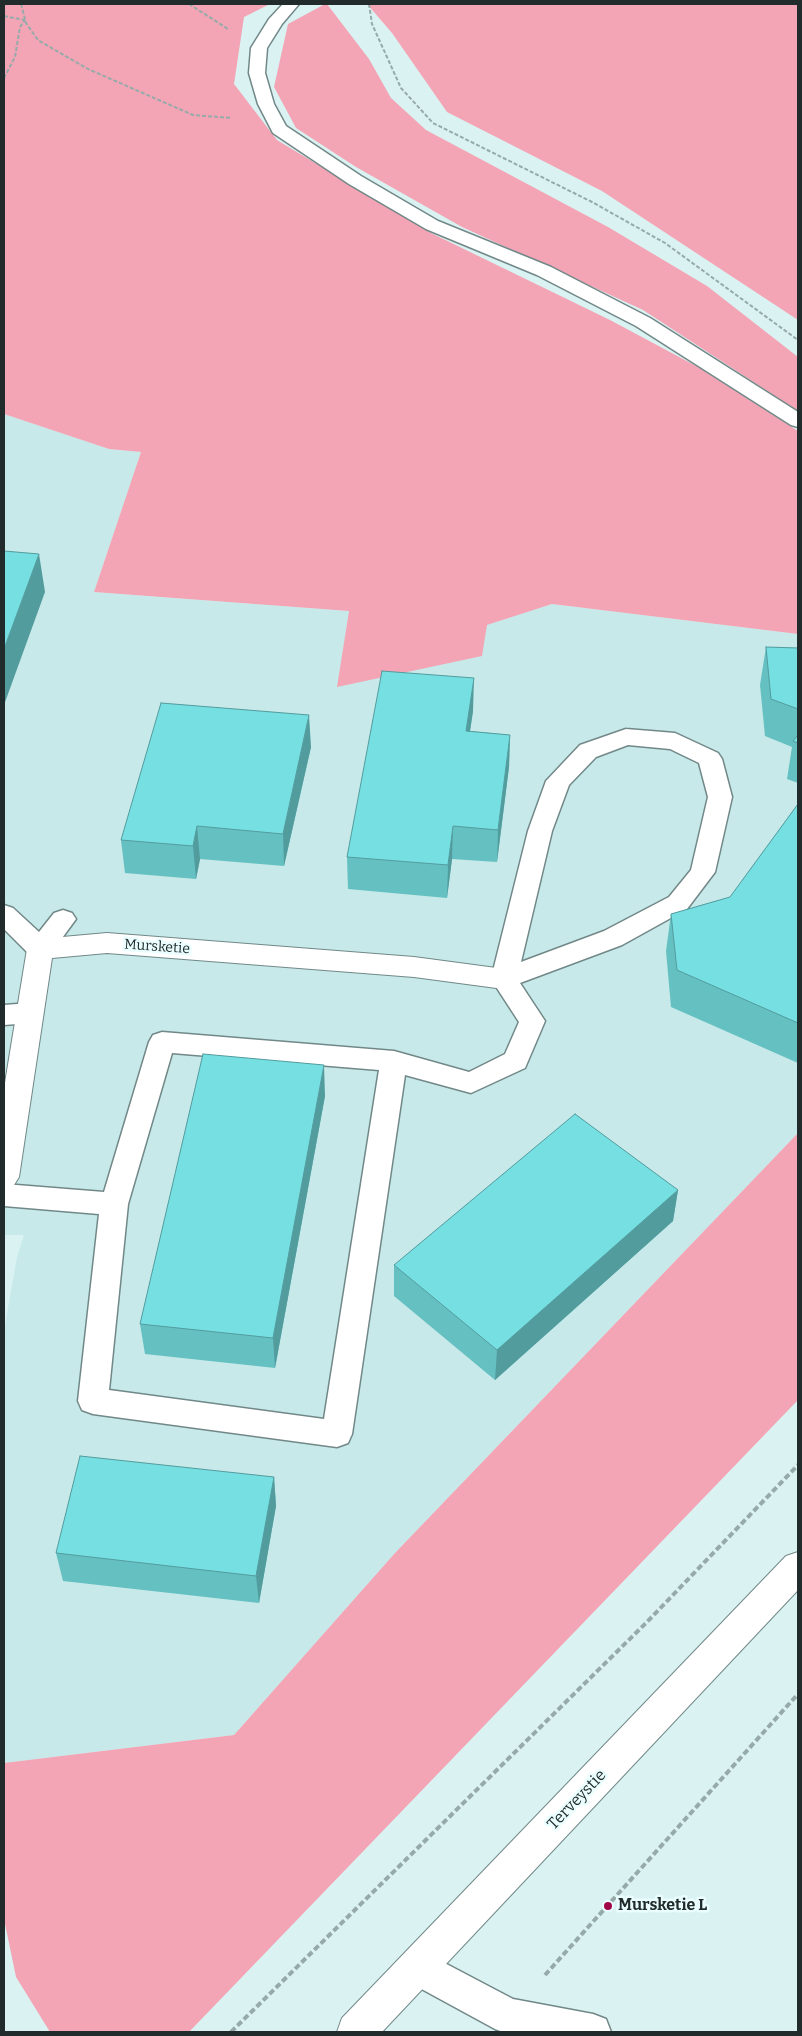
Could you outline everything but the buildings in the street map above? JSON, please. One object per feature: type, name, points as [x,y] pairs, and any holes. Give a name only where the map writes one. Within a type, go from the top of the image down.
[{"type":"street","name":"Mursketie","points":[[40,949],[107,943],[414,967],[504,979]]},
{"type":"street","points":[[4,1177],[40,949]]},
{"type":"street","name":"Terveystie","points":[[356,2032],[798,1567]]},
{"type":"lane","points":[[292,4],[275,22],[259,48],[257,73],[266,104],[279,129],[355,180],[432,225],[544,271],[643,322],[798,421]]},
{"type":"lane","points":[[394,1061],[337,1434],[93,1401],[114,1204],[162,1042],[394,1061],[471,1083],[516,1062],[532,1020],[504,979],[540,831],[558,781],[588,751],[626,737],[675,741],[710,759],[720,797],[703,872],[678,903],[613,938],[504,979]]},
{"type":"lane","points":[[4,914],[40,949],[63,919]]},
{"type":"lane","points":[[4,1015],[30,1013]]},
{"type":"lane","points":[[4,1195],[114,1204]]},
{"type":"lane","points":[[418,1967],[508,2016],[593,2032]]},
{"type":"path","points":[[21,4],[25,20],[38,40],[88,69],[193,115],[244,119],[279,129]]},
{"type":"path","points":[[189,4],[259,48]]},
{"type":"path","points":[[369,4],[372,24],[401,88],[433,123],[592,202],[665,242],[798,340]]},
{"type":"path","points":[[4,16],[11,19],[25,20]]},
{"type":"path","points":[[4,78],[15,57],[20,27],[25,20]]},
{"type":"path","points":[[231,2032],[646,1623],[798,1465]]},
{"type":"path","points":[[508,2016],[798,1694]]},
{"type":"shaded area","points":[[4,4],[270,4],[244,17],[234,84],[277,140],[431,233],[610,320],[698,367],[798,431],[798,634],[552,604],[487,625],[482,656],[337,687],[349,611],[94,592],[141,452],[109,449],[4,414]]},
{"type":"shaded area","points":[[327,4],[369,59],[391,98],[426,130],[608,227],[707,286],[798,357],[798,411],[643,310],[462,227],[356,167],[296,128],[274,87],[288,24]]},
{"type":"shaded area","points":[[367,4],[798,4],[798,320],[602,191],[447,112],[392,33]]},
{"type":"shaded area","points":[[4,414],[109,449],[141,452],[94,592],[349,611],[338,687],[487,625],[552,604],[798,634],[798,1133],[395,1553],[234,1735],[4,1763],[4,1331],[17,1257],[24,1235],[4,1235]]},
{"type":"shaded area","points":[[798,1133],[798,1400],[189,2032],[50,2032],[16,1977],[4,1919],[4,1763],[234,1735],[395,1553]]},
{"type":"place","name":"Mursketie L","points":[[608,1906]]}]
